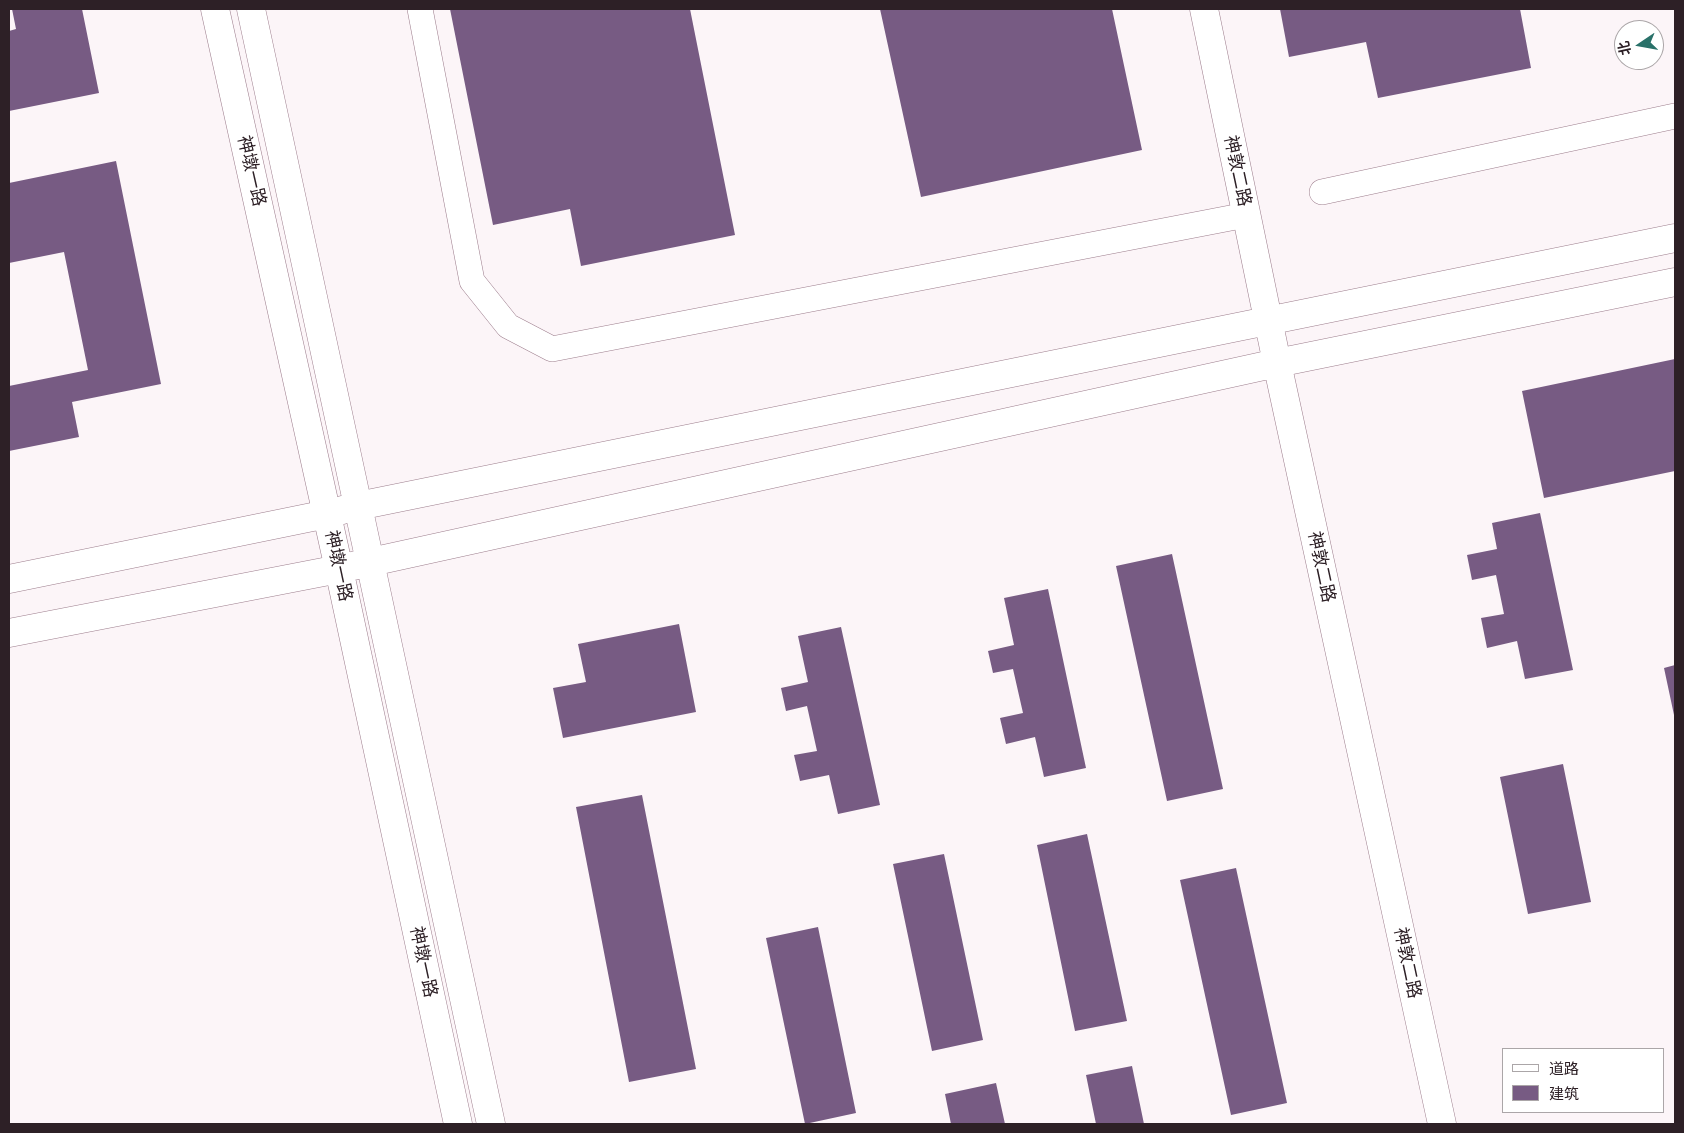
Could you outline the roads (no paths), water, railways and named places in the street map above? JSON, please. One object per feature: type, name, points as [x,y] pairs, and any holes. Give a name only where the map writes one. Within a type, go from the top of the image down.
[{"type":"street","name":"神墩一路","points":[[214,9],[327,514],[458,1124]]},
{"type":"street","name":"神墩一路","points":[[251,9],[490,1124]]},
{"type":"street","points":[[420,9],[472,281],[508,326],[552,349],[1246,215]]},
{"type":"street","name":"神敦二路","points":[[1204,9],[1268,321],[1442,1124]]},
{"type":"street","points":[[1322,192],[1675,116]]},
{"type":"street","points":[[9,579],[358,506],[1675,238]]},
{"type":"street","points":[[9,633],[339,569],[1277,363],[1675,282]]}]
